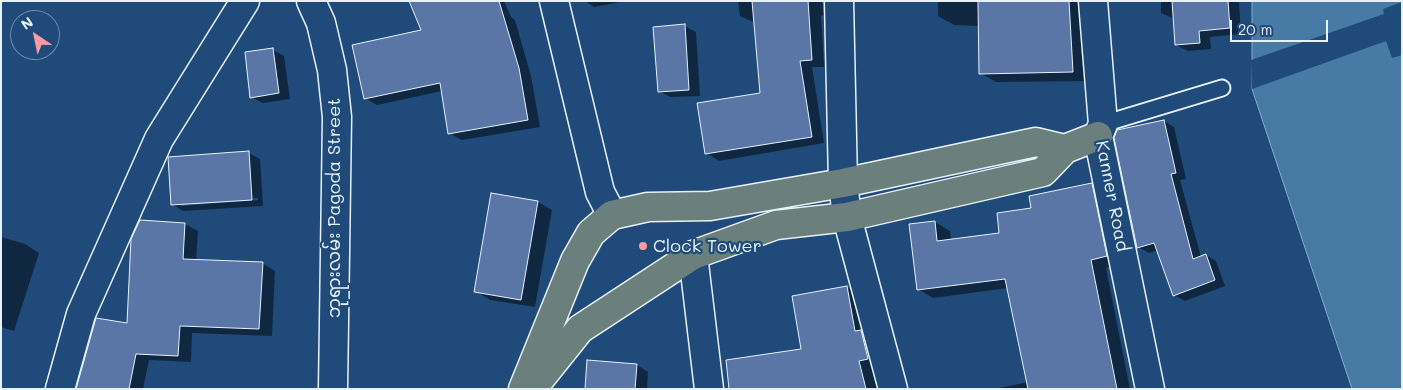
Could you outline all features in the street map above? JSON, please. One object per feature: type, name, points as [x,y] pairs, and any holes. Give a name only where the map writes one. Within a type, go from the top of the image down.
[{"type":"highway","points":[[532,389],[580,329],[693,255],[776,225],[847,217],[1043,172],[1065,149],[1100,130]]},
{"type":"highway","points":[[523,389],[574,261],[592,233],[612,215],[648,207],[710,206],[843,183],[1036,142],[1065,149]]},
{"type":"street","points":[[60,389],[81,314],[158,139],[245,1]]},
{"type":"street","name":"ဘုရားလမ်း Pagoda Street","points":[[311,1],[321,23],[332,70],[337,117],[333,389]]},
{"type":"street","points":[[554,1],[600,192],[612,215]]},
{"type":"street","points":[[839,1],[843,183],[847,217],[893,389]]},
{"type":"street","name":"Kanner Road","points":[[1093,1],[1100,130],[1150,389]]},
{"type":"street","points":[[693,255],[709,389]]},
{"type":"lane","points":[[1100,130],[1222,88]]},
{"type":"water","points":[[1252,1],[1402,1],[1402,389],[1352,389],[1252,89]]},
{"type":"pier","points":[[1402,2],[1402,55],[1392,58],[1386,41],[1252,89],[1251,60],[1384,14],[1383,9]]},
{"type":"building","points":[[409,1],[499,1],[519,68],[528,120],[448,134],[440,83],[364,99],[352,45],[421,30]]},
{"type":"building","points":[[752,1],[808,1],[812,60],[800,61],[812,137],[705,154],[697,103],[760,93]]},
{"type":"building","points":[[978,1],[1069,1],[1073,72],[979,74]]},
{"type":"building","points":[[1172,1],[1228,1],[1230,28],[1199,31],[1200,43],[1175,45]]},
{"type":"building","points":[[685,24],[689,90],[658,92],[653,27]]},
{"type":"building","points":[[273,48],[279,93],[250,98],[245,52]]},
{"type":"building","points":[[1164,120],[1176,173],[1171,174],[1193,259],[1206,254],[1215,280],[1173,296],[1154,243],[1137,248],[1114,138],[1117,130]]},
{"type":"building","points":[[249,151],[252,200],[171,205],[168,157]]},
{"type":"building","points":[[1092,183],[1107,256],[1091,260],[1117,389],[1028,389],[1005,279],[917,290],[909,224],[935,221],[937,241],[999,233],[997,213],[1031,208],[1029,196]]},
{"type":"building","points":[[491,193],[538,201],[521,300],[474,292]]},
{"type":"building","points":[[140,220],[185,223],[183,259],[263,262],[259,329],[180,326],[178,356],[136,354],[129,389],[76,389],[96,318],[127,323],[131,239]]},
{"type":"building","points":[[847,286],[855,331],[861,330],[868,359],[859,361],[866,389],[729,389],[726,360],[801,349],[792,296]]},
{"type":"building","points":[[587,360],[637,364],[635,389],[585,389]]},
{"type":"place","name":"Clock Tower","points":[[643,246]]}]
